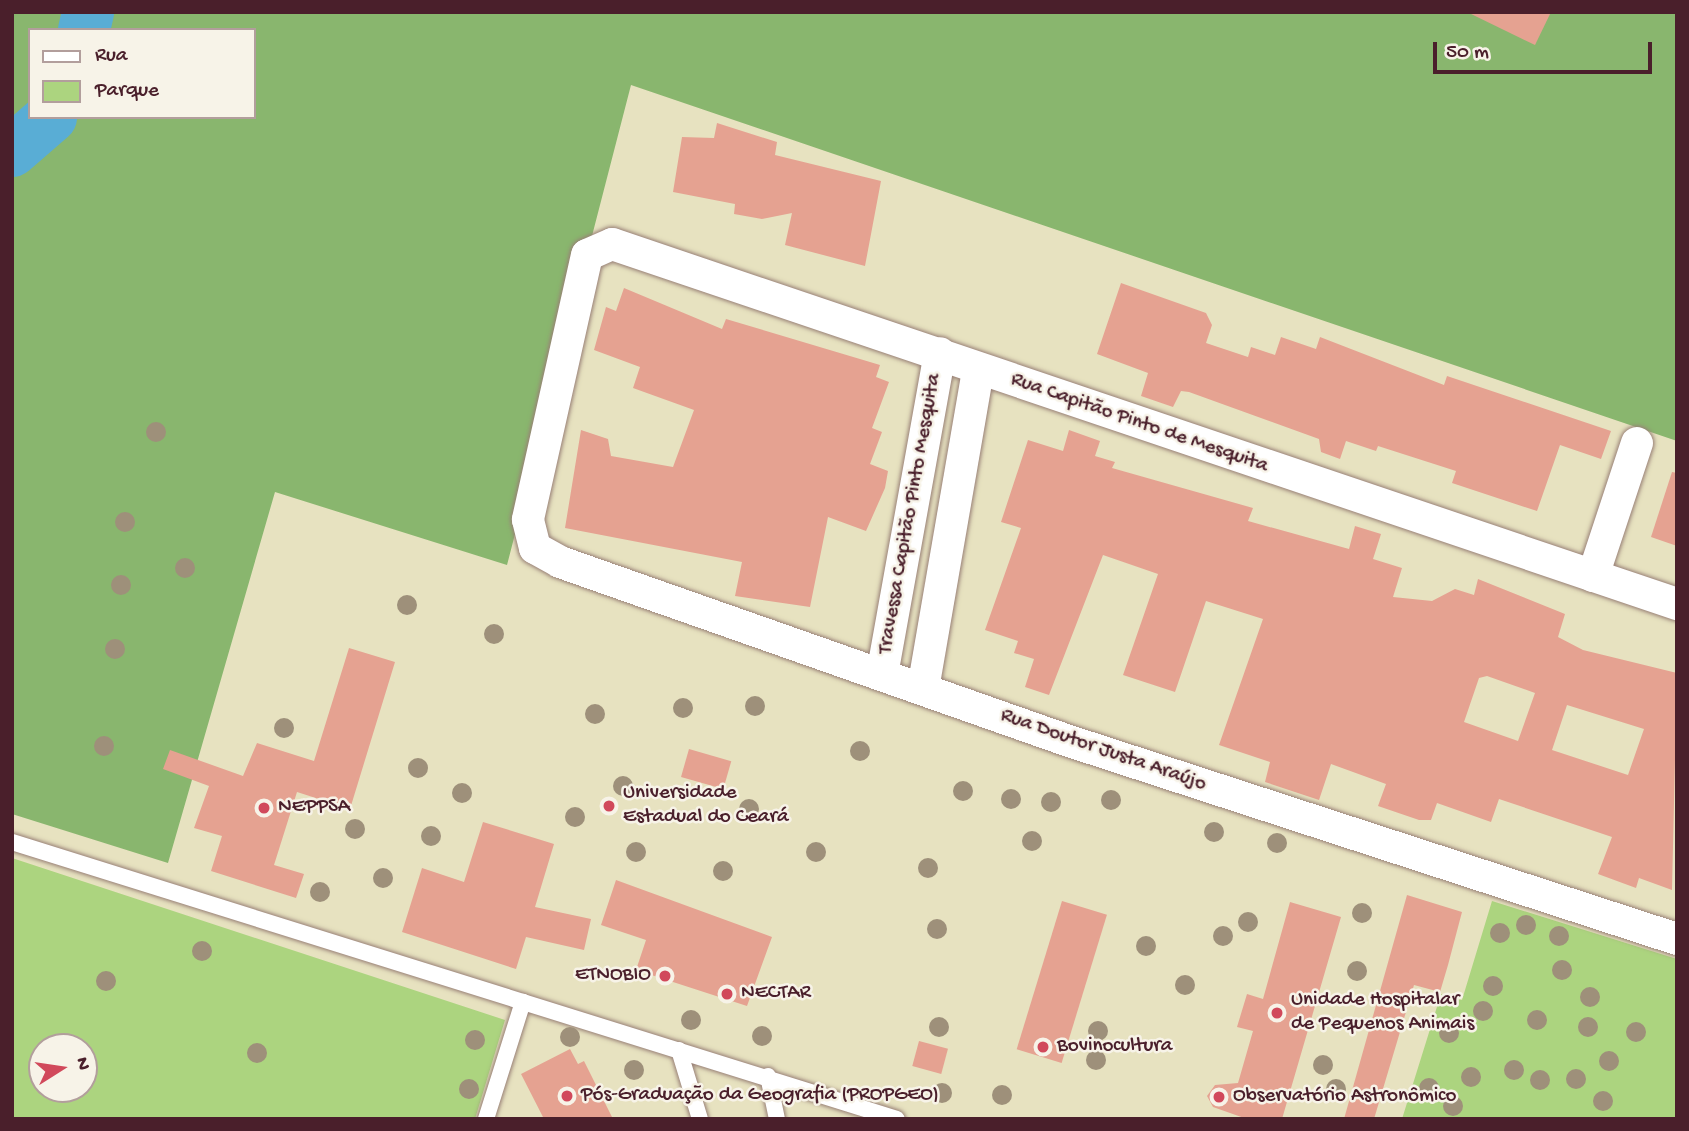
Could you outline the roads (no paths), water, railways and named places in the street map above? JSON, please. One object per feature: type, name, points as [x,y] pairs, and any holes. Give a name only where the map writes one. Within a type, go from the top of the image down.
[{"type":"street","name":"Rua Capitão Pinto de Mesquita","points":[[535,548],[528,520],[575,308],[587,255],[603,244],[940,353],[978,370],[1677,604]]},
{"type":"street","name":"Travessa Capitão Pinto Mesquita","points":[[882,675],[940,353]]},
{"type":"street","name":"Travessa Capitão Pinto Mesquita","points":[[923,689],[978,370]]},
{"type":"street","points":[[1593,576],[1637,443]]},
{"type":"street","name":"Rua Doutor Justa Araújo","points":[[535,548],[882,675],[1677,939]]},
{"type":"lane","points":[[12,842],[768,1076],[897,1119]]},
{"type":"lane","points":[[486,1119],[523,1002]]},
{"type":"lane","points":[[679,1050],[700,1119]]},
{"type":"lane","points":[[768,1076],[777,1119]]},
{"type":"waterway","points":[[84,28],[88,12]]},
{"type":"waterway","points":[[12,151],[49,119]]},
{"type":"place","name":"Universidade Estadual do Ceará","points":[[609,806]]},
{"type":"place","name":"NEPPSA","points":[[264,808]]},
{"type":"place","name":"ETNOBIO","points":[[665,976]]},
{"type":"place","name":"NECTAR","points":[[727,994]]},
{"type":"place","name":"Unidade Hospitalar de Pequenos Animais","points":[[1277,1013]]},
{"type":"place","name":"Bovinocultura","points":[[1043,1047]]},
{"type":"place","name":"Pós-Graduação da Geografia (PROPGEO)","points":[[567,1096]]},
{"type":"place","name":"Observatório Astronômico","points":[[1219,1097]]}]
